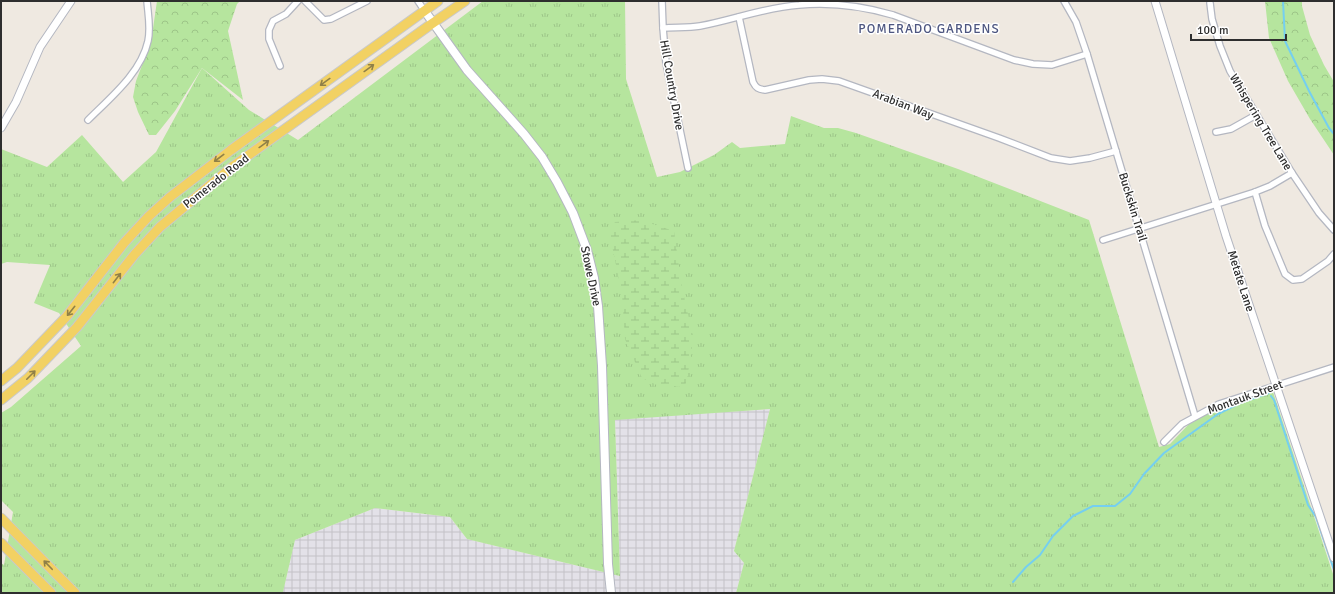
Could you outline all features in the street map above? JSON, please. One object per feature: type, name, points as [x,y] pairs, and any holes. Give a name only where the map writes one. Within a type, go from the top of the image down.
[{"type":"main road","name":"Pomerado Road","points":[[1,381],[17,368],[67,316],[124,243],[149,216],[230,150],[438,1]]},
{"type":"main road","name":"Pomerado Road","points":[[1,400],[28,378],[78,327],[135,254],[160,226],[232,167],[465,1]]},
{"type":"main road","name":"Stowe Drive","points":[[424,10],[467,70],[524,134],[542,157],[558,182],[573,213],[587,250],[594,278],[598,306],[602,366],[608,564],[611,593]]},
{"type":"main road","points":[[1,518],[75,593]]},
{"type":"main road","points":[[1,543],[51,593]]},
{"type":"street","points":[[1,128],[16,102],[40,47],[71,1]]},
{"type":"street","points":[[88,120],[124,83],[137,67],[144,53],[148,42],[149,28],[147,1]]},
{"type":"street","points":[[280,66],[269,39],[269,30],[272,21],[286,14],[298,1]]},
{"type":"street","points":[[305,1],[324,20],[331,19],[367,1]]},
{"type":"street","points":[[418,1],[424,10]]},
{"type":"street","name":"Hill Country Drive","points":[[662,1],[666,63],[688,168]]},
{"type":"street","name":"Buckskin Trail","points":[[1064,1],[1076,22],[1195,416]]},
{"type":"street","name":"Metate Lane","points":[[1155,1],[1216,205],[1334,558]]},
{"type":"street","name":"Whispering Tree Lane","points":[[1210,3],[1212,19],[1220,46],[1230,71],[1292,173],[1319,213],[1334,230]]},
{"type":"street","points":[[663,28],[698,26],[799,4],[835,4],[874,10],[893,15],[1014,60],[1033,64],[1052,65],[1086,54]]},
{"type":"street","name":"Arabian Way","points":[[739,17],[753,82],[755,87],[759,89],[765,90],[809,80],[822,79],[839,81],[1051,158],[1070,162],[1116,151]]},
{"type":"street","points":[[1216,132],[1231,129],[1256,115]]},
{"type":"street","points":[[1103,240],[1255,192],[1270,186],[1292,173]]},
{"type":"street","points":[[1255,192],[1265,226],[1285,274],[1293,280],[1302,280],[1328,261],[1334,254]]},
{"type":"street","name":"Montauk Street","points":[[1164,442],[1182,424],[1219,404],[1334,367]]},
{"type":"shaded area","points":[[770,409],[734,551],[744,563],[736,593],[281,593],[283,591],[295,540],[375,508],[450,517],[467,539],[620,576],[615,419]]},
{"type":"green space","points":[[157,1],[240,1],[237,4],[228,31],[243,100],[202,68],[175,111],[156,135],[149,135],[138,112],[133,97],[136,81],[151,42]]},
{"type":"green space","points":[[483,1],[625,1],[626,79],[657,177],[680,172],[714,155],[732,142],[740,148],[785,144],[791,116],[824,128],[838,128],[856,133],[958,169],[1089,220],[1159,447],[1170,444],[1189,424],[1210,412],[1236,402],[1273,392],[1334,577],[1334,593],[736,593],[744,563],[734,551],[770,409],[615,420],[620,576],[467,539],[450,517],[375,508],[295,540],[283,592],[281,593],[1,593],[1,563],[4,565],[13,512],[1,500],[1,413],[11,407],[81,346],[59,313],[34,303],[50,265],[7,262],[1,264],[1,149],[47,167],[82,135],[123,182],[156,152],[202,68],[249,110],[298,140]]},
{"type":"green space","points":[[1265,1],[1302,1],[1310,35],[1334,82],[1334,155],[1310,119],[1288,81],[1269,38]]},
{"type":"green space","points":[[640,220],[674,231],[682,288],[693,336],[691,357],[685,387],[659,386],[642,378],[625,339],[622,294],[609,231],[615,222]]},
{"type":"waterway","points":[[1283,1],[1285,41],[1309,91],[1329,128],[1334,134]]},
{"type":"waterway","points":[[1013,582],[1026,567],[1040,555],[1053,536],[1073,516],[1093,506],[1115,506],[1130,494],[1144,474],[1164,453],[1218,414],[1240,403],[1269,393]]},
{"type":"waterway","points":[[1271,396],[1274,400],[1308,505],[1316,517],[1334,570]]},
{"type":"district","name":"POMERADO GARDENS","points":[[929,28]]}]
